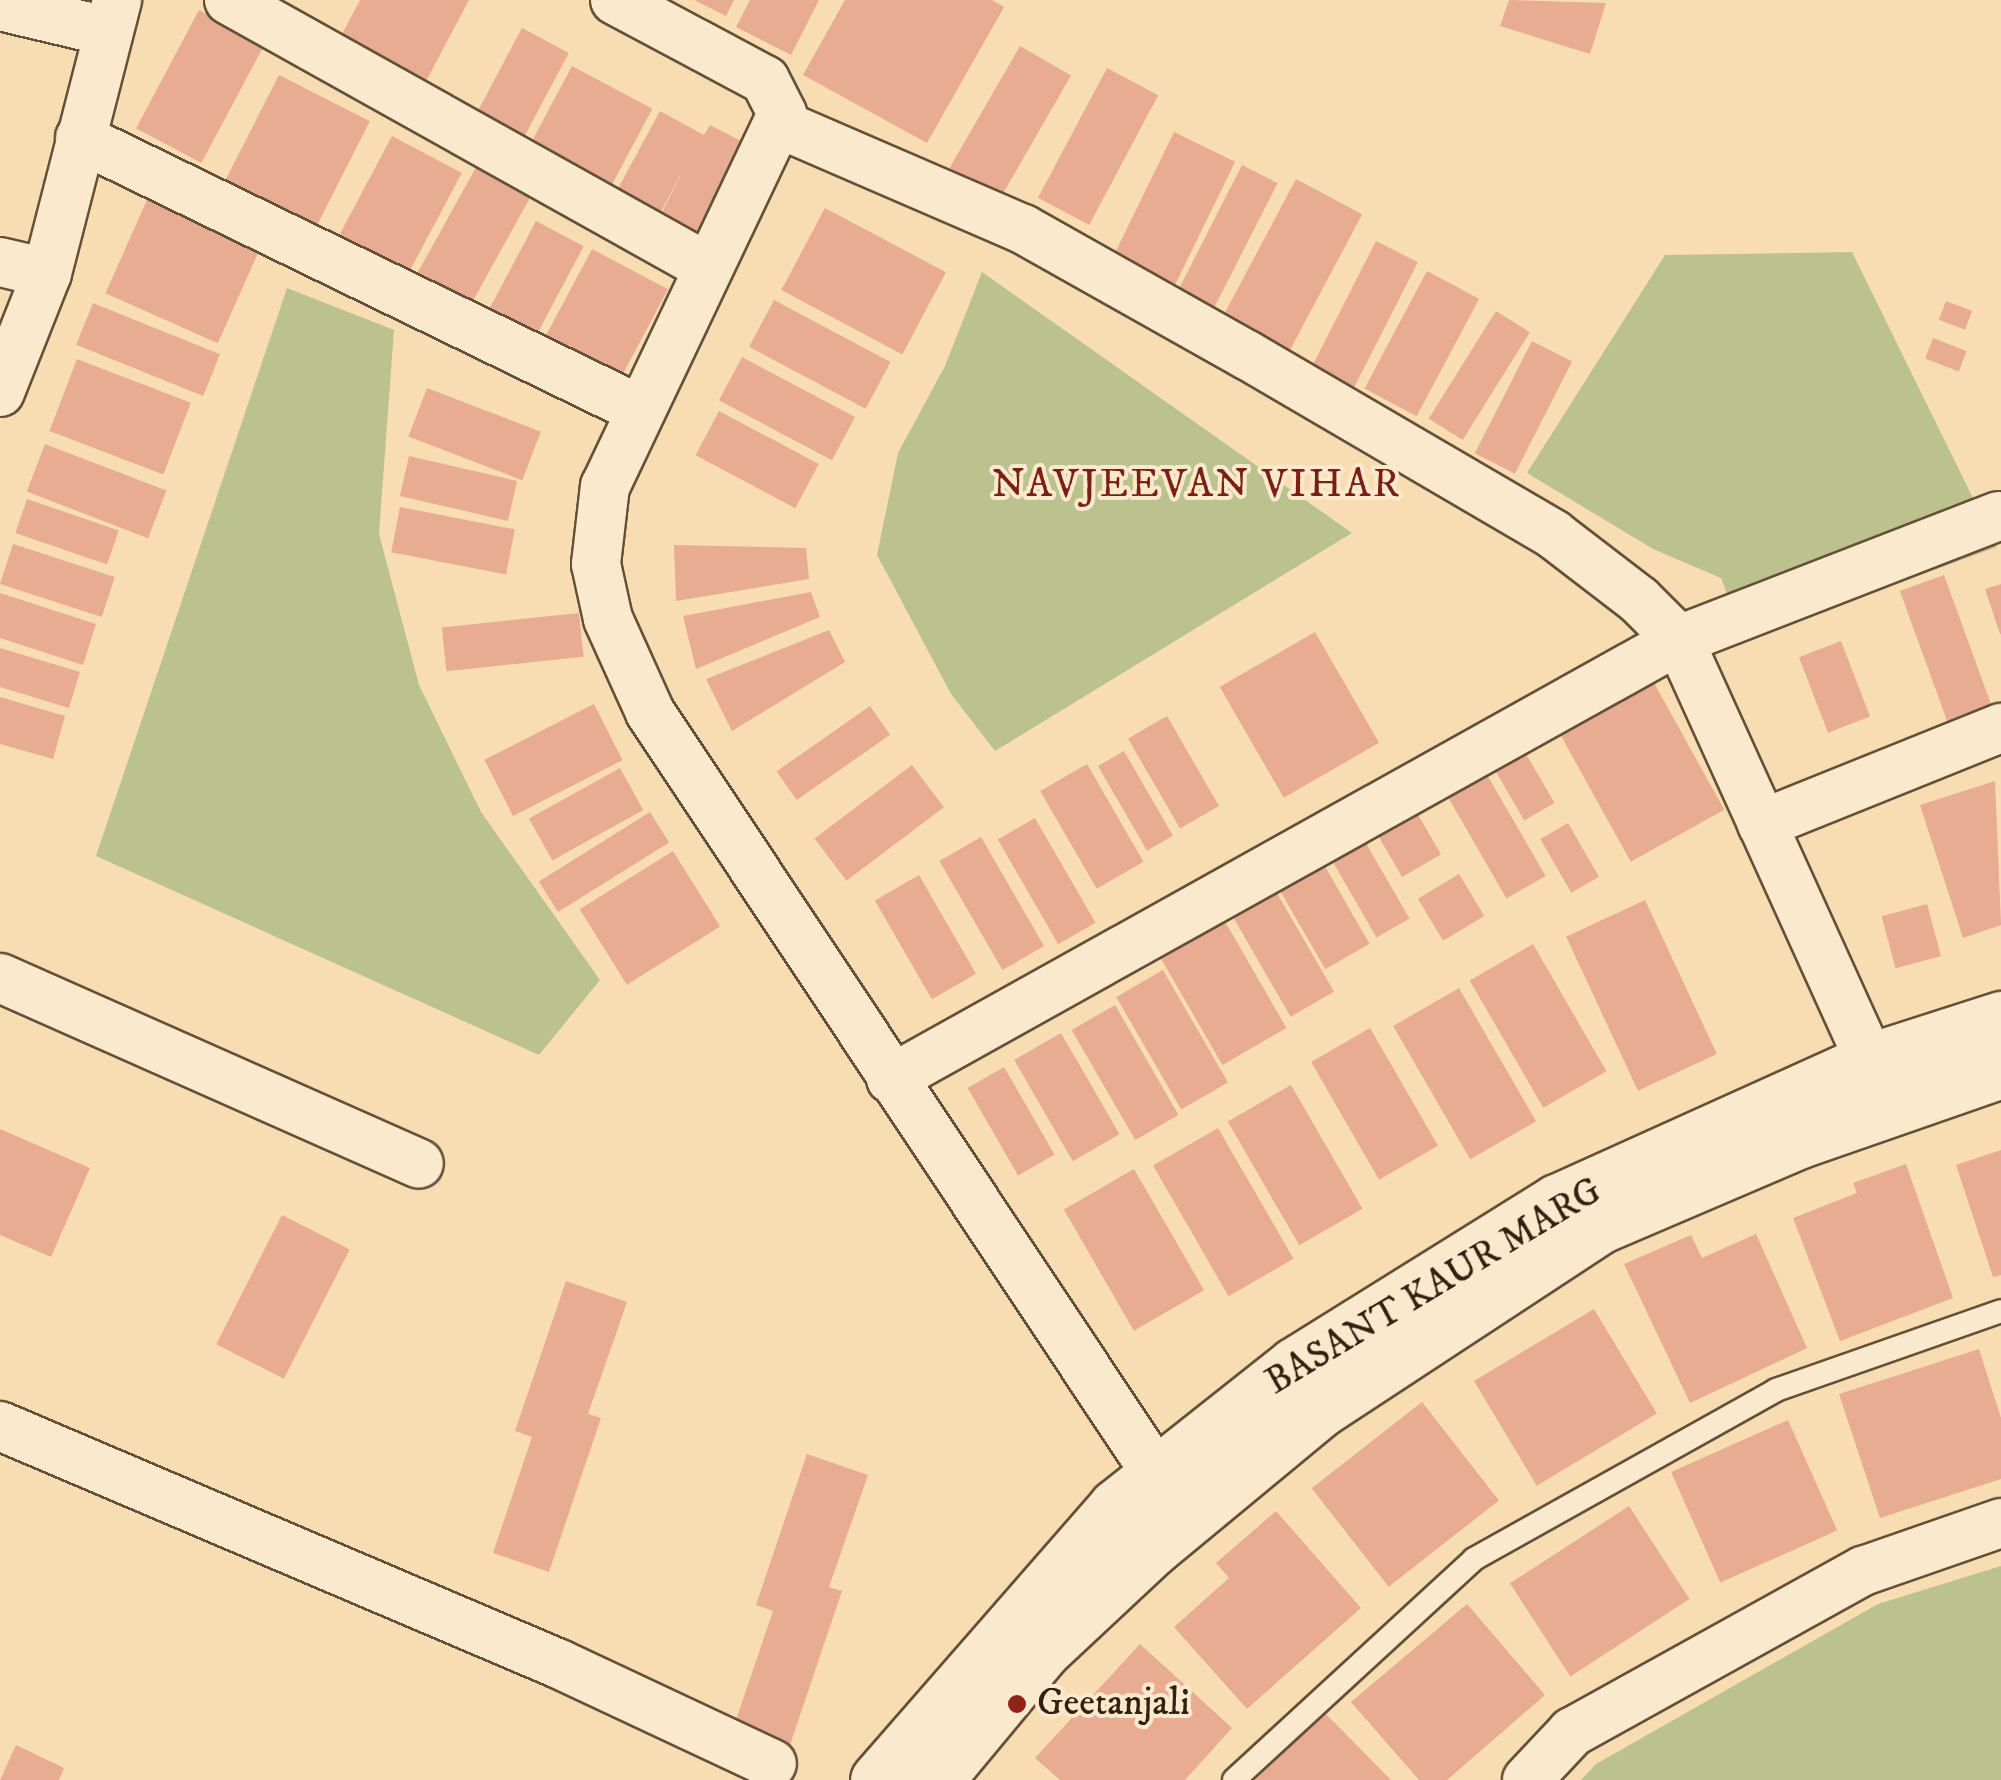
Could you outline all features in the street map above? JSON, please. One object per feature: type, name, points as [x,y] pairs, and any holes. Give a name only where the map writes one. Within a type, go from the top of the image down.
[{"type":"main road","name":"BASANT KAUR MARG","points":[[947,1775],[1042,1651],[1171,1497],[1295,1365],[1557,1202],[1870,1062],[2001,1019]]},
{"type":"main road","name":"BASANT KAUR MARG","points":[[878,1780],[1116,1507],[1171,1497],[1319,1410],[1598,1226],[1800,1140],[2001,1070]]},
{"type":"street","points":[[229,0],[707,267]]},
{"type":"street","points":[[615,0],[765,80],[781,103],[780,124],[638,409],[605,486],[597,528],[596,564],[608,619],[650,712],[1171,1497]]},
{"type":"street","points":[[0,6],[112,16],[46,273],[0,392]]},
{"type":"street","points":[[780,124],[1023,230],[1264,365],[1552,534],[1639,600],[1678,640],[1870,1062]]},
{"type":"street","points":[[80,138],[638,409]]},
{"type":"street","points":[[0,262],[46,273]]},
{"type":"street","points":[[891,1079],[1678,640],[1999,516]]},
{"type":"street","points":[[1762,824],[2001,728]]},
{"type":"street","points":[[0,978],[419,1164]]},
{"type":"street","points":[[0,1426],[559,1664],[772,1764]]},
{"type":"street","points":[[1527,1780],[1572,1732],[1846,1580],[2001,1523]]},
{"type":"lane","points":[[1234,1780],[1474,1559],[1776,1390],[2001,1311]]},
{"type":"green space","points":[[1852,252],[1997,547],[1744,639],[1721,578],[1653,549],[1527,473],[1665,255]]},
{"type":"green space","points":[[982,272],[1352,533],[995,751],[951,694],[877,555],[898,453],[945,366]]},
{"type":"green space","points":[[287,288],[394,330],[379,534],[419,685],[481,812],[600,980],[539,1055],[96,856]]},
{"type":"green space","points":[[2001,1566],[2001,1780],[1581,1780],[1596,1764],[1878,1604]]},
{"type":"building","points":[[360,0],[469,0],[424,85],[339,40]]},
{"type":"building","points":[[694,0],[734,0],[726,16]]},
{"type":"building","points":[[750,0],[819,0],[791,55],[736,27]]},
{"type":"building","points":[[845,0],[992,0],[1004,7],[927,143],[803,75]]},
{"type":"building","points":[[1509,0],[1606,3],[1590,54],[1500,26]]},
{"type":"building","points":[[199,10],[264,45],[201,163],[136,128]]},
{"type":"building","points":[[522,28],[569,53],[515,154],[468,129]]},
{"type":"building","points":[[1020,46],[1071,76],[1001,198],[950,168]]},
{"type":"building","points":[[572,66],[652,109],[602,204],[521,161]]},
{"type":"building","points":[[1107,68],[1158,95],[1089,225],[1038,198]]},
{"type":"building","points":[[279,75],[370,121],[314,231],[223,185]]},
{"type":"building","points":[[660,111],[704,135],[710,125],[758,150],[706,248],[657,222],[686,165],[652,228],[608,207]]},
{"type":"building","points":[[1174,132],[1235,162],[1175,284],[1114,254]]},
{"type":"building","points":[[392,136],[462,173],[408,275],[338,238]]},
{"type":"building","points":[[479,162],[533,192],[469,308],[415,277]]},
{"type":"building","points":[[1242,165],[1278,183],[1214,309],[1178,291]]},
{"type":"building","points":[[1296,179],[1362,214],[1290,350],[1224,315]]},
{"type":"building","points":[[151,191],[263,241],[218,343],[105,293]]},
{"type":"building","points":[[825,208],[946,272],[902,354],[781,290]]},
{"type":"building","points":[[536,221],[584,246],[530,348],[482,323]]},
{"type":"building","points":[[1376,241],[1418,262],[1353,389],[1312,368]]},
{"type":"building","points":[[592,249],[668,289],[616,386],[540,346]]},
{"type":"building","points":[[1427,271],[1479,299],[1417,416],[1365,388]]},
{"type":"building","points":[[774,300],[891,362],[866,409],[749,347]]},
{"type":"building","points":[[1946,301],[1972,311],[1965,330],[1939,320]]},
{"type":"building","points":[[93,303],[220,354],[203,396],[76,345]]},
{"type":"building","points":[[1496,311],[1530,332],[1463,440],[1429,419]]},
{"type":"building","points":[[1933,338],[1967,351],[1959,371],[1925,359]]},
{"type":"building","points":[[1532,341],[1572,361],[1515,474],[1475,453]]},
{"type":"building","points":[[742,357],[855,417],[832,460],[719,400]]},
{"type":"building","points":[[77,359],[191,403],[163,475],[49,431]]},
{"type":"building","points":[[427,388],[541,432],[522,480],[408,437]]},
{"type":"building","points":[[719,411],[819,464],[795,508],[696,455]]},
{"type":"building","points":[[45,444],[166,491],[148,538],[27,492]]},
{"type":"building","points":[[409,456],[517,481],[508,521],[400,496]]},
{"type":"building","points":[[27,499],[119,531],[107,565],[15,533]]},
{"type":"building","points":[[400,507],[515,529],[506,574],[391,552]]},
{"type":"building","points":[[13,544],[115,577],[102,617],[0,584]]},
{"type":"building","points":[[674,545],[806,548],[809,579],[676,601]]},
{"type":"building","points":[[1944,575],[1995,715],[1951,731],[1900,591]]},
{"type":"building","points":[[2001,584],[2001,634],[2000,634],[1985,589]]},
{"type":"building","points":[[811,592],[820,617],[696,669],[683,616]]},
{"type":"building","points":[[0,593],[96,624],[83,665],[0,638]]},
{"type":"building","points":[[579,613],[584,657],[446,671],[442,627]]},
{"type":"building","points":[[829,630],[845,662],[732,731],[706,679]]},
{"type":"building","points":[[1315,632],[1379,743],[1284,798],[1220,687]]},
{"type":"building","points":[[1841,641],[1870,717],[1828,733],[1799,657]]},
{"type":"building","points":[[0,648],[80,672],[69,708],[0,687]]},
{"type":"building","points":[[1654,683],[1724,810],[1631,862],[1560,735]]},
{"type":"building","points":[[0,697],[65,716],[53,759],[0,744]]},
{"type":"building","points":[[594,704],[623,760],[513,816],[484,760]]},
{"type":"building","points":[[870,706],[890,735],[797,800],[777,771]]},
{"type":"building","points":[[1167,716],[1219,806],[1180,829],[1128,738]]},
{"type":"building","points":[[1124,751],[1173,836],[1147,851],[1098,766]]},
{"type":"building","points":[[1525,752],[1554,803],[1524,821],[1495,770]]},
{"type":"building","points":[[1087,764],[1144,862],[1097,889],[1040,791]]},
{"type":"building","points":[[912,765],[944,807],[846,881],[815,838]]},
{"type":"building","points":[[1482,766],[1546,876],[1507,898],[1443,788]]},
{"type":"building","points":[[620,768],[643,810],[552,860],[529,818]]},
{"type":"building","points":[[1995,781],[2001,925],[1963,938],[1920,805]]},
{"type":"building","points":[[1413,806],[1441,854],[1402,877],[1374,829]]},
{"type":"building","points":[[650,812],[669,843],[558,912],[539,881]]},
{"type":"building","points":[[1035,818],[1096,923],[1058,944],[998,840]]},
{"type":"building","points":[[1568,823],[1599,877],[1571,893],[1540,839]]},
{"type":"building","points":[[981,837],[1044,946],[1002,970],[939,861]]},
{"type":"building","points":[[1363,838],[1410,919],[1377,938],[1330,857]]},
{"type":"building","points":[[673,851],[720,926],[627,985],[580,909]]},
{"type":"building","points":[[1316,851],[1370,944],[1325,969],[1272,877]]},
{"type":"building","points":[[1459,874],[1484,916],[1443,941],[1418,899]]},
{"type":"building","points":[[919,875],[976,974],[932,999],[875,901]]},
{"type":"building","points":[[1270,881],[1334,992],[1291,1017],[1227,906]]},
{"type":"building","points":[[1645,900],[1717,1054],[1638,1091],[1566,937]]},
{"type":"building","points":[[1927,904],[1941,956],[1896,968],[1882,916]]},
{"type":"building","points":[[1223,918],[1286,1028],[1222,1065],[1159,955]]},
{"type":"building","points":[[1533,944],[1606,1071],[1543,1108],[1470,981]]},
{"type":"building","points":[[1163,970],[1228,1083],[1181,1110],[1116,997]]},
{"type":"building","points":[[1459,988],[1536,1121],[1470,1159],[1393,1026]]},
{"type":"building","points":[[1115,1005],[1178,1115],[1135,1140],[1072,1030]]},
{"type":"building","points":[[1370,1028],[1438,1146],[1379,1180],[1311,1062]]},
{"type":"building","points":[[1061,1033],[1120,1134],[1073,1161],[1014,1060]]},
{"type":"building","points":[[1004,1067],[1054,1154],[1018,1175],[968,1088]]},
{"type":"building","points":[[1291,1085],[1362,1209],[1299,1245],[1228,1122]]},
{"type":"building","points":[[1218,1128],[1294,1259],[1229,1296],[1153,1166]]},
{"type":"building","points":[[0,1129],[90,1168],[51,1257],[0,1235]]},
{"type":"building","points":[[2001,1150],[2001,1275],[1993,1277],[1956,1165]]},
{"type":"building","points":[[1906,1164],[1953,1298],[1840,1341],[1793,1218],[1857,1193],[1853,1183]]},
{"type":"building","points":[[1134,1169],[1204,1290],[1134,1331],[1064,1210]]},
{"type":"building","points":[[282,1215],[350,1250],[284,1379],[216,1344]]},
{"type":"building","points":[[1756,1234],[1807,1348],[1690,1403],[1624,1264],[1691,1235],[1702,1258]]},
{"type":"building","points":[[566,1281],[627,1302],[588,1414],[601,1418],[549,1572],[493,1553],[532,1437],[515,1431]]},
{"type":"building","points":[[1594,1309],[1657,1414],[1537,1486],[1474,1381]]},
{"type":"building","points":[[1979,1349],[2001,1418],[2001,1479],[1880,1518],[1839,1394]]},
{"type":"building","points":[[1422,1402],[1499,1501],[1389,1587],[1312,1488]]},
{"type":"building","points":[[1788,1420],[1837,1531],[1720,1583],[1671,1472]]},
{"type":"building","points":[[807,1454],[868,1475],[829,1587],[842,1591],[790,1745],[734,1726],[773,1611],[756,1605]]},
{"type":"building","points":[[1629,1506],[1689,1599],[1570,1676],[1510,1583]]},
{"type":"building","points":[[1276,1511],[1361,1608],[1247,1709],[1174,1627],[1229,1578],[1216,1563]]},
{"type":"building","points":[[1467,1604],[1545,1695],[1447,1780],[1419,1780],[1351,1702]]},
{"type":"building","points":[[1140,1644],[1232,1728],[1185,1780],[1060,1780],[1035,1758]]},
{"type":"building","points":[[1324,1712],[1391,1780],[1255,1780]]},
{"type":"building","points":[[16,1745],[64,1768],[59,1780],[0,1780]]},
{"type":"place","name":"Geetanjali","points":[[1017,1704]]},
{"type":"district","name":"NAVJEEVAN VIHAR","points":[[1197,485]]}]
